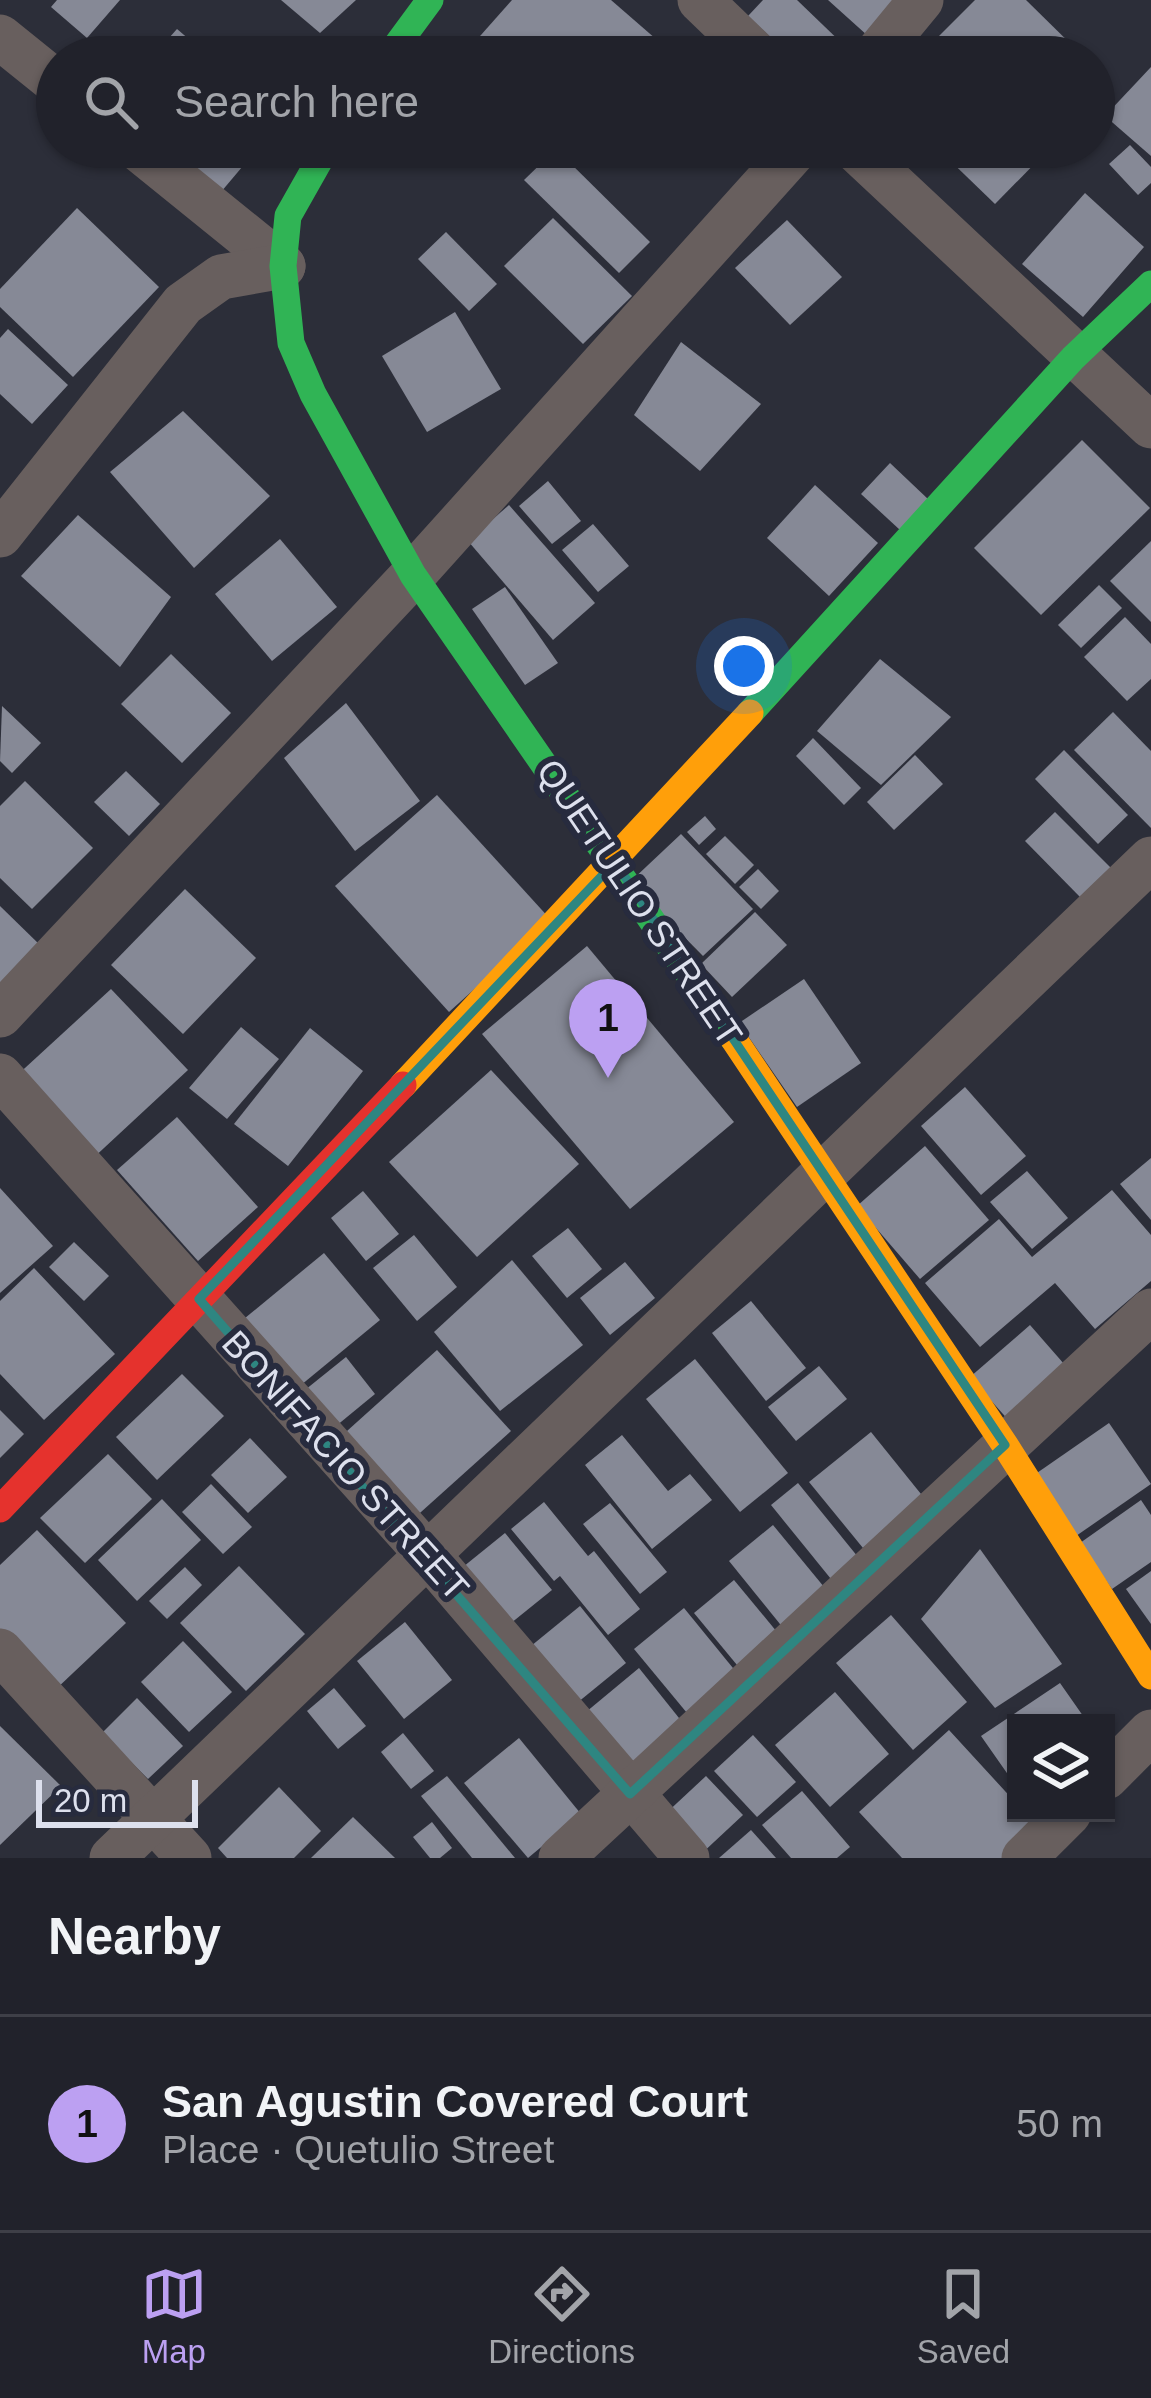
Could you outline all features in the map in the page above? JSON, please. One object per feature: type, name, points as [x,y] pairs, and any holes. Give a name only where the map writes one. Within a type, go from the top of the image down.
[{"type":"main road","points":[[403,36],[430,0]]},
{"type":"main road","name":"QUETULIO STREET","points":[[315,168],[288,215],[283,266],[291,343],[413,575],[615,862],[1005,1444],[1151,1676]]},
{"type":"main road","points":[[0,1509],[615,862],[1073,358],[1151,284]]},
{"type":"street","points":[[700,0],[737,36]]},
{"type":"street","points":[[891,36],[921,0]]},
{"type":"street","points":[[0,37],[36,66]]},
{"type":"street","points":[[162,168],[283,266]]},
{"type":"street","points":[[0,1015],[413,575],[779,168]]},
{"type":"street","points":[[875,168],[1151,426]]},
{"type":"street","points":[[0,535],[183,304],[221,277],[283,266]]},
{"type":"street","points":[[112,1858],[1151,859]]},
{"type":"street","name":"BONIFACIO STREET","points":[[0,1076],[428,1555],[688,1858]]},
{"type":"street","points":[[561,1858],[1151,1311]]},
{"type":"street","points":[[0,1651],[189,1858]]},
{"type":"street","points":[[1115,1768],[1151,1732]]},
{"type":"street","points":[[1024,1858],[1060,1822]]},
{"type":"highlighted area","points":[[615,862],[1005,1445],[630,1794],[199,1299]]},
{"type":"building","points":[[57,0],[120,0],[89,36],[51,7]]},
{"type":"building","points":[[281,0],[356,0],[320,33]]},
{"type":"building","points":[[512,0],[611,0],[652,36],[480,36]]},
{"type":"building","points":[[763,0],[797,0],[834,36],[769,36],[748,16]]},
{"type":"building","points":[[828,0],[900,0],[868,36]]},
{"type":"building","points":[[975,0],[1026,0],[1063,36],[939,36]]},
{"type":"building","points":[[1151,67],[1151,156],[1115,125],[1115,105]]},
{"type":"building","points":[[1130,145],[1151,167],[1151,183],[1138,195],[1113,168],[1115,159]]},
{"type":"building","points":[[193,168],[241,168],[221,192]]},
{"type":"building","points":[[536,168],[575,168],[650,242],[619,273],[524,180]]},
{"type":"building","points":[[958,168],[1030,168],[995,204]]},
{"type":"building","points":[[1085,193],[1144,247],[1083,317],[1022,264]]},
{"type":"building","points":[[77,208],[159,287],[73,377],[0,307],[0,289]]},
{"type":"building","points":[[553,218],[632,296],[583,344],[504,266]]},
{"type":"building","points":[[787,220],[842,277],[790,325],[735,268]]},
{"type":"building","points":[[446,232],[497,284],[469,311],[418,259]]},
{"type":"building","points":[[455,312],[501,389],[427,432],[382,356]]},
{"type":"building","points":[[8,329],[68,385],[32,424],[0,394],[0,338]]},
{"type":"building","points":[[681,342],[761,404],[700,471],[634,415]]},
{"type":"building","points":[[183,411],[270,496],[194,568],[110,472]]},
{"type":"building","points":[[1082,440],[1150,508],[1041,615],[974,548]]},
{"type":"building","points":[[890,463],[929,500],[900,530],[861,494]]},
{"type":"building","points":[[548,481],[581,521],[552,544],[519,506]]},
{"type":"building","points":[[815,485],[878,543],[829,596],[767,538]]},
{"type":"building","points":[[509,505],[595,603],[553,640],[468,541]]},
{"type":"building","points":[[78,515],[171,597],[120,667],[21,576]]},
{"type":"building","points":[[593,524],[629,566],[598,592],[562,550]]},
{"type":"building","points":[[280,539],[337,607],[272,661],[215,594]]},
{"type":"building","points":[[1151,541],[1151,622],[1110,581]]},
{"type":"building","points":[[1099,585],[1122,608],[1081,648],[1058,625]]},
{"type":"building","points":[[505,587],[558,663],[525,685],[472,609]]},
{"type":"building","points":[[1125,617],[1151,644],[1151,679],[1127,701],[1084,657]]},
{"type":"building","points":[[171,654],[231,713],[182,763],[121,704]]},
{"type":"building","points":[[880,659],[951,717],[881,785],[817,731]]},
{"type":"building","points":[[346,703],[420,801],[355,851],[284,758]]},
{"type":"building","points":[[2,706],[41,743],[12,773],[0,761]]},
{"type":"building","points":[[1113,712],[1151,751],[1151,828],[1074,750]]},
{"type":"building","points":[[813,738],[861,788],[844,805],[796,756]]},
{"type":"building","points":[[1064,750],[1128,815],[1098,844],[1035,779]]},
{"type":"building","points":[[915,755],[943,784],[894,830],[867,802]]},
{"type":"building","points":[[126,771],[160,804],[129,836],[94,802]]},
{"type":"building","points":[[25,781],[93,848],[32,909],[0,878],[0,806]]},
{"type":"building","points":[[437,795],[551,920],[449,1012],[335,886]]},
{"type":"building","points":[[1055,812],[1111,868],[1080,897],[1025,841]]},
{"type":"building","points":[[705,816],[716,829],[699,845],[687,832]]},
{"type":"building","points":[[681,834],[753,909],[703,956],[630,882]]},
{"type":"building","points":[[725,836],[754,865],[735,884],[706,854]]},
{"type":"building","points":[[758,869],[779,891],[761,909],[739,887]]},
{"type":"building","points":[[185,889],[256,958],[183,1034],[111,965]]},
{"type":"building","points":[[0,906],[41,946],[0,987]]},
{"type":"building","points":[[755,912],[787,945],[732,997],[701,964]]},
{"type":"building","points":[[587,946],[734,1122],[630,1209],[482,1034]]},
{"type":"building","points":[[804,979],[861,1063],[797,1107],[739,1023]]},
{"type":"building","points":[[111,989],[188,1070],[90,1161],[13,1079]]},
{"type":"building","points":[[241,1027],[279,1059],[227,1119],[189,1088]]},
{"type":"building","points":[[310,1028],[363,1071],[288,1166],[234,1124]]},
{"type":"building","points":[[491,1070],[579,1164],[477,1257],[389,1162]]},
{"type":"building","points":[[965,1087],[1026,1156],[981,1195],[921,1126]]},
{"type":"building","points":[[177,1117],[258,1207],[198,1261],[117,1170]]},
{"type":"building","points":[[925,1146],[989,1220],[920,1279],[857,1206]]},
{"type":"building","points":[[1151,1158],[1151,1220],[1120,1184]]},
{"type":"building","points":[[1027,1171],[1068,1218],[1032,1249],[990,1202]]},
{"type":"building","points":[[0,1188],[53,1246],[0,1293]]},
{"type":"building","points":[[1112,1190],[1151,1235],[1151,1281],[1095,1329],[1055,1283],[980,1347],[925,1283],[999,1219],[1032,1257]]},
{"type":"building","points":[[363,1191],[399,1234],[366,1261],[331,1218]]},
{"type":"building","points":[[568,1228],[602,1269],[567,1298],[532,1256]]},
{"type":"building","points":[[414,1235],[457,1287],[417,1321],[373,1268]]},
{"type":"building","points":[[74,1242],[109,1276],[84,1301],[49,1267]]},
{"type":"building","points":[[324,1253],[380,1320],[295,1390],[239,1323]]},
{"type":"building","points":[[512,1260],[583,1345],[500,1411],[434,1332]]},
{"type":"building","points":[[625,1262],[655,1298],[610,1335],[580,1298]]},
{"type":"building","points":[[34,1268],[115,1354],[44,1420],[0,1374],[0,1301]]},
{"type":"building","points":[[751,1301],[806,1368],[766,1401],[712,1333]]},
{"type":"building","points":[[1030,1325],[1071,1372],[1011,1423],[970,1377]]},
{"type":"building","points":[[437,1350],[511,1431],[411,1521],[337,1440]]},
{"type":"building","points":[[346,1357],[375,1394],[330,1431],[300,1394]]},
{"type":"building","points":[[695,1359],[788,1473],[740,1512],[646,1399]]},
{"type":"building","points":[[819,1366],[847,1399],[796,1441],[768,1407]]},
{"type":"building","points":[[182,1374],[224,1416],[157,1480],[116,1437]]},
{"type":"building","points":[[0,1410],[24,1434],[0,1458]]},
{"type":"building","points":[[1109,1423],[1151,1484],[1076,1536],[1034,1475]]},
{"type":"building","points":[[871,1432],[925,1499],[863,1548],[809,1482]]},
{"type":"building","points":[[622,1435],[668,1491],[690,1474],[712,1500],[652,1549],[585,1465]]},
{"type":"building","points":[[250,1438],[287,1477],[248,1513],[211,1475]]},
{"type":"building","points":[[108,1454],[152,1499],[85,1563],[40,1518]]},
{"type":"building","points":[[798,1483],[858,1557],[831,1579],[771,1505]]},
{"type":"building","points":[[211,1484],[252,1527],[223,1554],[182,1512]]},
{"type":"building","points":[[162,1499],[201,1540],[137,1601],[98,1560]]},
{"type":"building","points":[[1141,1500],[1151,1515],[1151,1562],[1112,1589],[1080,1543]]},
{"type":"building","points":[[544,1502],[588,1556],[594,1551],[640,1609],[608,1635],[560,1576],[554,1581],[511,1529]]},
{"type":"building","points":[[610,1503],[667,1572],[640,1594],[583,1524]]},
{"type":"building","points":[[773,1525],[829,1593],[784,1629],[729,1561]]},
{"type":"building","points":[[37,1530],[126,1623],[55,1690],[0,1633],[0,1565]]},
{"type":"building","points":[[505,1533],[552,1590],[505,1628],[458,1571]]},
{"type":"building","points":[[980,1549],[1062,1664],[995,1708],[921,1619]]},
{"type":"building","points":[[239,1566],[305,1634],[246,1691],[180,1623]]},
{"type":"building","points":[[185,1567],[202,1585],[167,1619],[149,1601]]},
{"type":"building","points":[[1151,1571],[1151,1624],[1126,1589]]},
{"type":"building","points":[[734,1580],[777,1632],[737,1665],[694,1613]]},
{"type":"building","points":[[580,1606],[626,1663],[577,1703],[531,1646]]},
{"type":"building","points":[[684,1608],[737,1673],[687,1713],[634,1649]]},
{"type":"building","points":[[891,1615],[967,1702],[913,1750],[836,1663]]},
{"type":"building","points":[[405,1622],[452,1680],[404,1719],[357,1661]]},
{"type":"building","points":[[183,1641],[232,1692],[189,1732],[141,1682]]},
{"type":"building","points":[[639,1668],[683,1723],[623,1772],[580,1717]]},
{"type":"building","points":[[1060,1683],[1082,1714],[1014,1714]]},
{"type":"building","points":[[334,1688],[366,1726],[338,1749],[307,1711]]},
{"type":"building","points":[[835,1692],[889,1754],[830,1807],[775,1745]]},
{"type":"building","points":[[137,1698],[183,1746],[148,1779],[102,1733]]},
{"type":"building","points":[[1007,1719],[1007,1773],[981,1736]]},
{"type":"building","points":[[0,1726],[61,1786],[0,1845]]},
{"type":"building","points":[[949,1730],[1007,1793],[1007,1822],[1034,1822],[1040,1828],[1007,1858],[902,1858],[859,1812]]},
{"type":"building","points":[[403,1733],[434,1771],[411,1789],[381,1752]]},
{"type":"building","points":[[753,1735],[796,1782],[757,1817],[714,1771]]},
{"type":"building","points":[[519,1738],[581,1814],[528,1858],[464,1783]]},
{"type":"building","points":[[447,1776],[515,1858],[472,1858],[421,1796]]},
{"type":"building","points":[[706,1776],[743,1815],[699,1856],[662,1817]]},
{"type":"building","points":[[279,1787],[321,1831],[294,1858],[227,1858],[218,1848]]},
{"type":"building","points":[[802,1791],[850,1847],[837,1858],[791,1858],[762,1825]]},
{"type":"building","points":[[353,1817],[395,1858],[311,1858]]},
{"type":"building","points":[[432,1822],[452,1848],[440,1858],[430,1858],[413,1837]]},
{"type":"building","points":[[751,1830],[776,1858],[719,1858]]},
{"type":"traffic: fast","points":[[403,36],[430,0]]},
{"type":"traffic: fast","points":[[315,168],[288,216],[283,266],[291,343],[313,394],[413,575],[733,1038]]},
{"type":"traffic: fast","points":[[750,713],[1073,358],[1151,284]]},
{"type":"traffic: slow","points":[[403,1085],[750,713]]},
{"type":"traffic: slow","points":[[733,1038],[1005,1445],[1151,1676]]},
{"type":"traffic: jam","points":[[0,1509],[403,1085]]},
{"type":"place","name":"San Agustin Covered Court","points":[[608,1078]]}]
